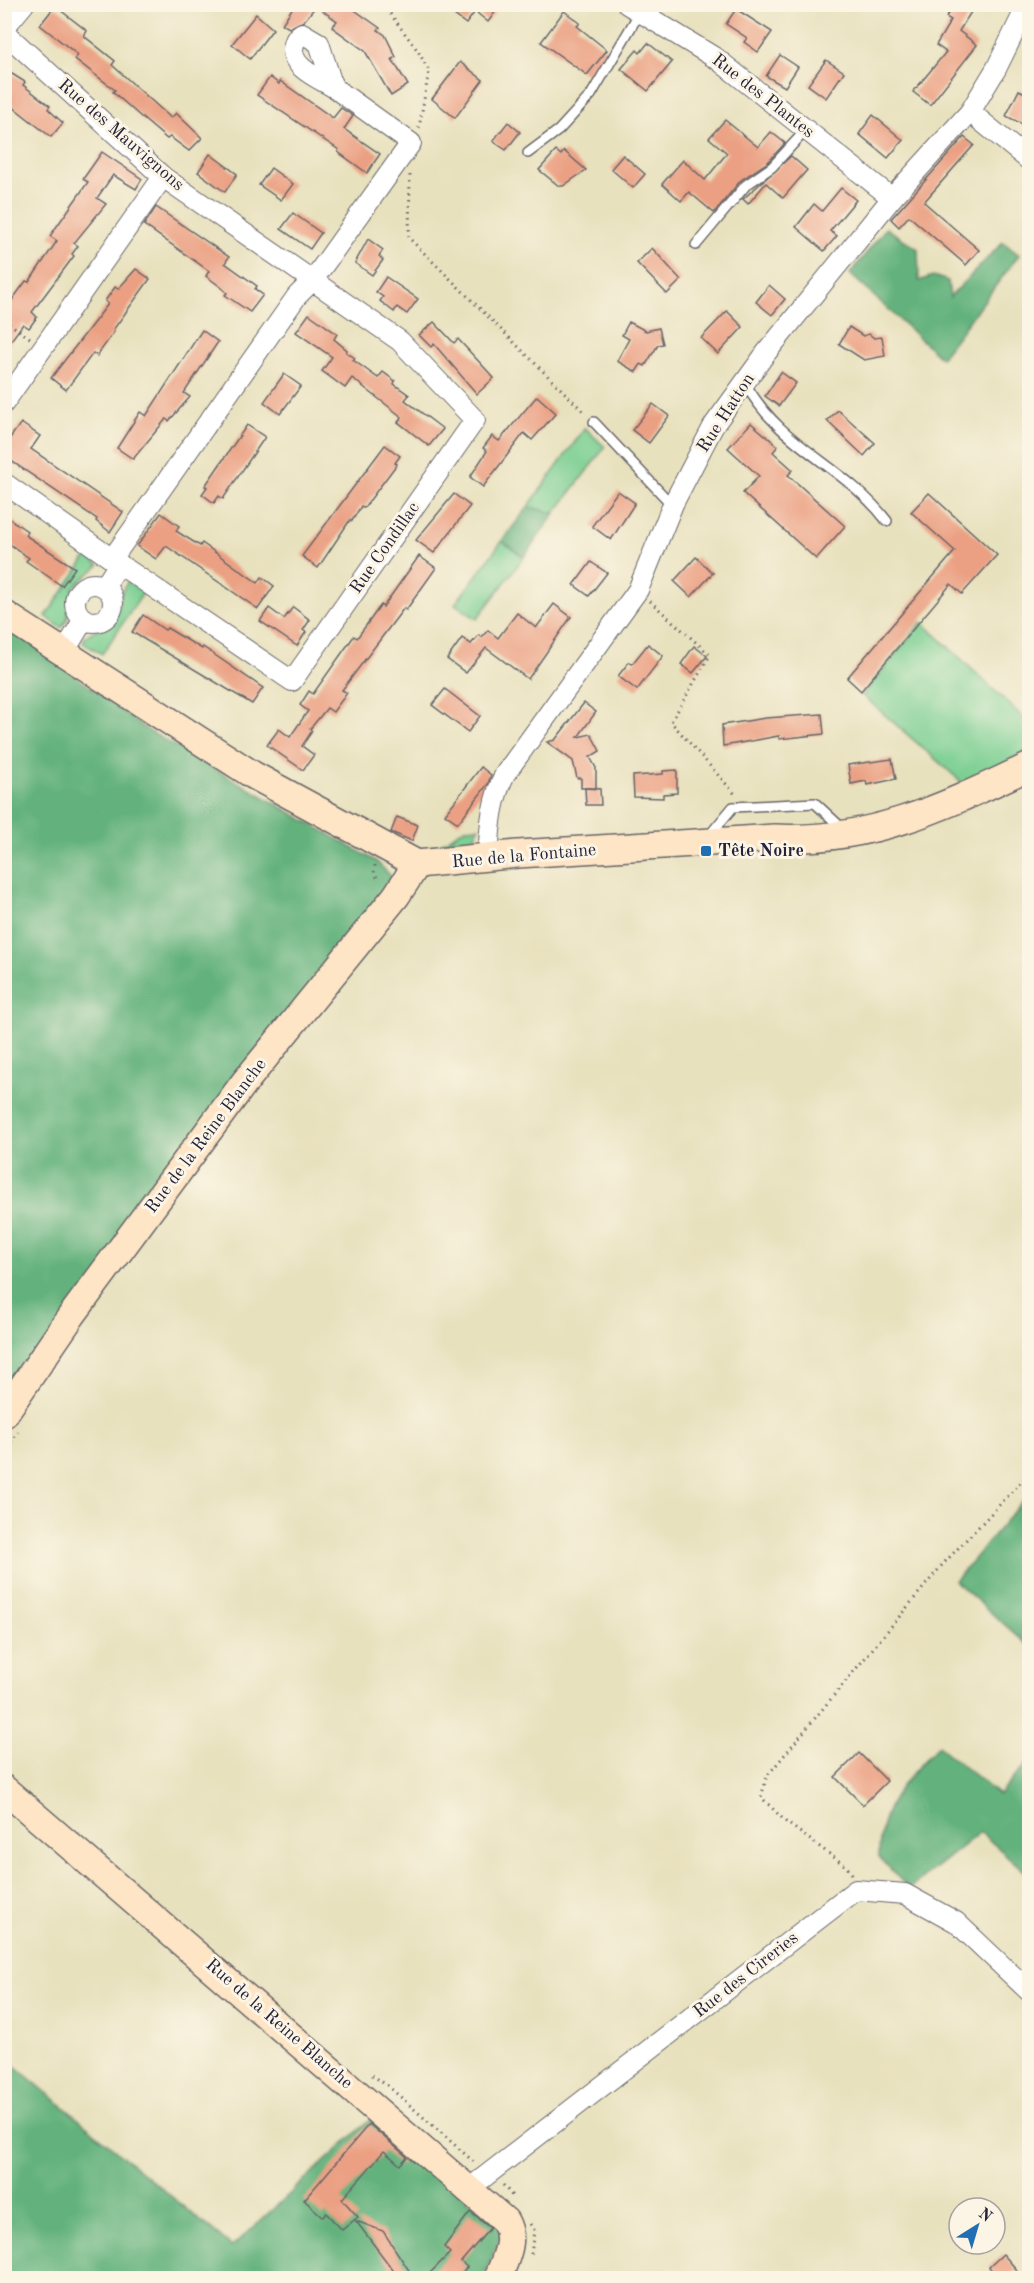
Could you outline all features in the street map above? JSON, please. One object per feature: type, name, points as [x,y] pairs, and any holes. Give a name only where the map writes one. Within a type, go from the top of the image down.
[{"type":"street","name":"Rue des Mauvignons","points":[[24,4],[4,30],[163,177],[307,277]]},
{"type":"street","name":"Rue Hatton","points":[[488,857],[490,818],[496,790],[505,774],[638,590],[673,506],[714,425],[892,198],[970,112],[996,69],[1028,4]]},
{"type":"street","name":"Rue des Plantes","points":[[634,8],[717,59],[892,198]]},
{"type":"street","points":[[104,587],[91,585],[80,591],[75,602],[79,615],[84,619],[95,623],[111,614],[113,602],[104,587],[111,559],[249,366],[248,349],[411,143],[333,87]]},
{"type":"street","points":[[970,112],[1029,161]]},
{"type":"street","points":[[4,404],[163,177]]},
{"type":"street","name":"Rue Condillac","points":[[4,483],[111,559],[292,681],[475,420],[400,341],[307,277]]},
{"type":"street","points":[[4,614],[253,775],[417,864]]},
{"type":"street","points":[[63,654],[84,619]]},
{"type":"street","name":"Rue de la Fontaine","points":[[417,864],[702,843],[797,840],[848,834],[893,825],[927,814],[1029,766]]},
{"type":"street","name":"Rue de la Reine Blanche","points":[[12,1422],[72,1315],[244,1083],[406,882],[417,864]]},
{"type":"street","name":"Rue de la Reine Blanche","points":[[4,1789],[470,2188],[505,2221],[511,2230],[510,2243],[498,2278]]},
{"type":"street","points":[[856,1890],[905,1894],[956,1922],[1029,1992]]},
{"type":"street","name":"Rue des Cireries","points":[[470,2188],[856,1890]]},
{"type":"lane","points":[[528,153],[559,130],[591,95],[634,8]]},
{"type":"lane","points":[[696,245],[746,185],[772,167],[806,130]]},
{"type":"lane","points":[[745,383],[756,403],[787,437],[870,499],[887,521]]},
{"type":"lane","points":[[594,422],[673,506]]},
{"type":"lane","points":[[702,843],[733,807],[745,806],[815,803],[848,834]]},
{"type":"path","points":[[383,4],[418,51],[429,71],[418,133],[411,143],[409,238],[594,422]]},
{"type":"path","points":[[4,320],[45,348]]},
{"type":"path","points":[[638,590],[710,655],[670,722],[745,806]]},
{"type":"path","points":[[4,1452],[12,1422]]},
{"type":"path","points":[[856,1890],[855,1879],[847,1867],[786,1822],[761,1797],[767,1776],[943,1564],[1029,1473]]},
{"type":"green space","points":[[886,228],[918,249],[919,281],[933,276],[948,281],[950,297],[1003,242],[1019,255],[941,358],[850,274]]},
{"type":"green space","points":[[585,428],[605,447],[555,513],[528,507]]},
{"type":"green space","points":[[528,507],[555,513],[524,557],[502,541]]},
{"type":"green space","points":[[502,541],[524,557],[477,619],[455,604]]},
{"type":"green space","points":[[87,556],[99,565],[73,588],[67,620],[61,628],[46,616]]},
{"type":"green space","points":[[131,579],[146,589],[102,654],[83,643],[84,639],[90,633],[108,624],[115,616],[123,589]]},
{"type":"green space","points":[[922,622],[1029,723],[1029,750],[964,784],[862,695]]},
{"type":"green space","points":[[5,623],[149,731],[376,861],[393,878],[5,1407]]},
{"type":"green space","points":[[479,827],[471,841],[461,848],[432,850],[465,828]]},
{"type":"green space","points":[[1029,1493],[1029,1646],[955,1581]]},
{"type":"green space","points":[[938,1746],[999,1795],[1029,1761],[1029,1875],[980,1832],[909,1889],[879,1857],[883,1823],[889,1808],[904,1783]]},
{"type":"green space","points":[[4,2057],[232,2247],[372,2118],[504,2230],[483,2278],[5,2278]]},
{"type":"building","points":[[295,4],[346,4],[380,28],[378,30],[385,35],[396,57],[392,59],[408,85],[391,96],[365,51],[332,27],[337,21],[316,6],[304,21],[289,28],[282,24]]},
{"type":"building","points":[[460,4],[474,13],[466,24],[453,14]]},
{"type":"building","points":[[484,4],[501,4],[488,22],[477,13]]},
{"type":"building","points":[[954,4],[976,4],[959,31],[977,45],[930,105],[913,92],[946,52],[936,45],[951,20],[946,17]]},
{"type":"building","points":[[55,6],[87,31],[84,36],[115,61],[112,65],[171,118],[176,113],[202,138],[189,151],[170,137],[167,139],[113,92],[115,90],[75,59],[78,55],[40,25]]},
{"type":"building","points":[[736,9],[772,32],[758,52],[744,42],[747,38],[726,24]]},
{"type":"building","points":[[564,11],[580,23],[577,26],[607,50],[587,75],[541,42]]},
{"type":"building","points":[[256,14],[273,29],[250,59],[232,44]]},
{"type":"building","points":[[648,43],[672,62],[648,91],[621,69],[637,50],[640,53]]},
{"type":"building","points":[[780,55],[798,67],[785,87],[766,76]]},
{"type":"building","points":[[826,60],[844,72],[826,98],[808,85]]},
{"type":"building","points":[[460,62],[483,80],[455,118],[432,99]]},
{"type":"building","points":[[4,69],[25,82],[23,85],[50,106],[48,109],[63,123],[51,137],[8,103],[10,101],[4,96]]},
{"type":"building","points":[[270,77],[279,84],[280,81],[333,118],[341,108],[353,116],[344,129],[380,154],[367,173],[338,152],[339,150],[257,95]]},
{"type":"building","points":[[1019,90],[1029,95],[1029,114],[1024,125],[1006,116]]},
{"type":"building","points":[[873,115],[903,140],[888,158],[859,134]]},
{"type":"building","points":[[725,120],[758,147],[771,132],[785,143],[768,162],[741,180],[714,213],[689,192],[681,201],[662,184],[683,160],[705,180],[727,153],[709,138]]},
{"type":"building","points":[[508,122],[520,132],[506,150],[493,141]]},
{"type":"building","points":[[964,137],[974,145],[924,202],[979,250],[966,265],[909,216],[899,227],[891,219]]},
{"type":"building","points":[[556,151],[561,155],[564,151],[586,170],[563,186],[559,186],[539,170]]},
{"type":"building","points":[[102,152],[142,179],[136,189],[113,175],[97,198],[106,204],[74,243],[78,246],[72,254],[74,256],[32,312],[37,317],[29,328],[23,324],[4,350],[4,311],[26,281],[29,282],[57,241],[50,236],[88,182],[83,179]]},
{"type":"building","points":[[210,154],[237,174],[225,192],[198,172]]},
{"type":"building","points":[[623,155],[645,174],[633,188],[611,169]]},
{"type":"building","points":[[791,156],[807,170],[783,198],[766,183],[748,204],[743,199]]},
{"type":"building","points":[[271,168],[293,184],[281,200],[259,185]]},
{"type":"building","points":[[841,188],[856,200],[830,231],[837,236],[824,251],[796,227],[814,204],[822,211]]},
{"type":"building","points":[[156,207],[229,257],[225,263],[257,286],[255,289],[263,295],[250,312],[225,295],[227,293],[206,276],[209,271],[144,225]]},
{"type":"building","points":[[293,213],[321,233],[310,249],[281,229]]},
{"type":"building","points":[[368,239],[383,250],[379,256],[383,260],[372,275],[355,263]]},
{"type":"building","points":[[652,248],[681,280],[667,294],[637,263]]},
{"type":"building","points":[[136,269],[150,279],[97,356],[93,353],[66,390],[51,378],[108,304],[105,301],[115,287],[118,289]]},
{"type":"building","points":[[386,277],[418,299],[407,314],[397,307],[394,312],[380,301],[383,297],[376,292]]},
{"type":"building","points":[[769,285],[785,299],[772,315],[756,302]]},
{"type":"building","points":[[727,311],[743,327],[718,354],[701,338]]},
{"type":"building","points":[[309,314],[337,334],[334,339],[355,358],[353,360],[378,378],[383,372],[395,381],[394,384],[409,395],[405,400],[443,429],[429,446],[398,422],[402,417],[352,378],[345,388],[322,371],[332,357],[296,332]]},
{"type":"building","points":[[434,322],[454,343],[458,339],[494,378],[477,394],[434,344],[431,347],[419,335]]},
{"type":"building","points":[[629,322],[646,331],[659,328],[663,344],[658,345],[645,366],[641,364],[636,372],[617,361],[629,339],[622,335]]},
{"type":"building","points":[[849,327],[863,336],[869,334],[874,338],[882,337],[885,356],[864,360],[839,344]]},
{"type":"building","points":[[202,330],[218,342],[184,393],[190,397],[169,421],[166,419],[133,459],[117,448],[140,412],[146,416]]},
{"type":"building","points":[[781,372],[796,383],[779,406],[765,396]]},
{"type":"building","points":[[284,374],[301,386],[280,414],[264,402]]},
{"type":"building","points":[[537,396],[556,413],[532,440],[524,433],[483,487],[470,477],[487,451],[483,448],[492,436],[499,441]]},
{"type":"building","points":[[653,404],[669,416],[649,443],[632,430]]},
{"type":"building","points":[[838,410],[875,443],[864,456],[827,421]]},
{"type":"building","points":[[21,423],[40,436],[31,449],[123,512],[110,532],[96,521],[97,519],[4,456],[4,446]]},
{"type":"building","points":[[751,423],[778,446],[773,452],[793,470],[788,475],[845,526],[816,559],[743,493],[759,476],[728,448]]},
{"type":"building","points":[[247,425],[265,437],[223,499],[219,496],[214,503],[202,494],[207,487],[205,486]]},
{"type":"building","points":[[385,445],[400,456],[395,463],[397,464],[364,508],[361,506],[352,521],[350,520],[318,568],[302,556]]},
{"type":"building","points":[[618,491],[635,503],[611,540],[592,526]]},
{"type":"building","points":[[929,493],[997,555],[962,594],[951,584],[861,691],[847,678],[955,551],[911,512]]},
{"type":"building","points":[[454,494],[470,506],[434,553],[416,540]]},
{"type":"building","points":[[161,513],[179,526],[176,531],[200,546],[202,543],[258,583],[262,577],[274,586],[258,609],[166,546],[156,559],[137,546]]},
{"type":"building","points":[[4,515],[27,531],[25,535],[75,568],[62,586],[26,561],[29,558],[4,540]]},
{"type":"building","points":[[419,556],[436,568],[406,610],[404,608],[342,690],[347,693],[333,712],[327,708],[310,729],[312,731],[302,746],[314,755],[303,770],[267,745],[279,729],[290,737],[308,711],[300,705],[309,691],[313,694],[354,636],[357,638],[381,605],[383,607]]},
{"type":"building","points":[[696,557],[713,573],[691,597],[674,581]]},
{"type":"building","points":[[591,562],[607,573],[589,596],[574,585]]},
{"type":"building","points":[[554,604],[571,617],[528,679],[486,648],[466,673],[447,659],[462,638],[471,644],[479,635],[482,637],[488,630],[498,638],[517,613],[536,628]]},
{"type":"building","points":[[293,607],[310,620],[297,646],[260,621],[269,608],[284,619]]},
{"type":"building","points":[[143,615],[165,630],[167,628],[202,649],[203,647],[263,688],[252,704],[132,632]]},
{"type":"building","points":[[648,644],[663,656],[637,690],[618,676],[629,662],[632,664]]},
{"type":"building","points":[[694,646],[707,656],[693,673],[681,664]]},
{"type":"building","points":[[445,689],[480,716],[468,732],[432,705]]},
{"type":"building","points":[[584,703],[596,712],[578,737],[591,734],[600,751],[590,757],[596,768],[596,788],[581,788],[581,778],[577,778],[573,761],[547,742],[555,740]]},
{"type":"building","points":[[822,714],[824,734],[779,739],[779,736],[723,746],[722,725],[766,718]]},
{"type":"building","points":[[892,759],[896,779],[867,785],[866,781],[851,784],[848,765]]},
{"type":"building","points":[[481,767],[491,775],[488,784],[458,823],[445,814]]},
{"type":"building","points":[[677,770],[677,793],[663,794],[663,798],[634,797],[633,776],[663,774],[663,771]]},
{"type":"building","points":[[585,788],[600,789],[601,805],[586,805]]},
{"type":"building","points":[[397,817],[418,825],[412,841],[391,832]]},
{"type":"building","points":[[859,1753],[887,1781],[863,1805],[835,1777]]},
{"type":"building","points":[[369,2124],[407,2157],[400,2165],[384,2151],[342,2199],[358,2217],[342,2230],[326,2213],[323,2217],[304,2200]]},
{"type":"building","points":[[470,2212],[490,2228],[461,2262],[467,2267],[457,2278],[425,2278],[450,2253],[444,2247]]},
{"type":"building","points":[[356,2221],[383,2231],[414,2278],[399,2278]]},
{"type":"building","points":[[1001,2256],[1005,2256],[1017,2270],[1007,2278],[999,2278],[989,2267]]},
{"type":"place","name":"Tête Noire","points":[[706,851]]}]
